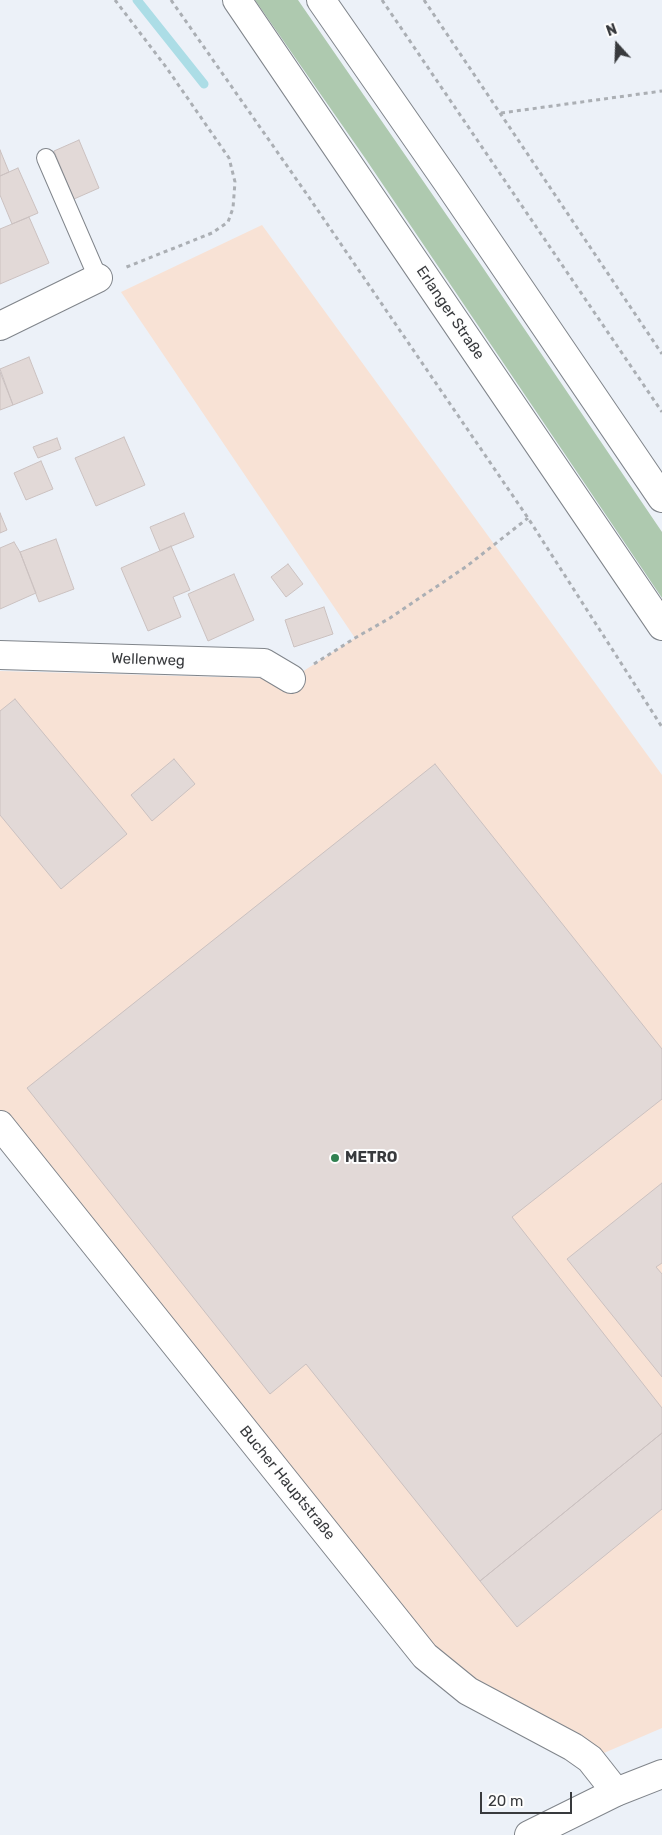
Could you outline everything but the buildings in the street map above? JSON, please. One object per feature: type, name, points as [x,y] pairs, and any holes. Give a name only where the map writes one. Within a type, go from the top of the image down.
[{"type":"street","name":"Erlanger Straße","points":[[237,0],[662,626]]},
{"type":"street","points":[[321,0],[662,498]]},
{"type":"street","points":[[0,326],[98,278]]},
{"type":"street","name":"Wellenweg","points":[[0,655],[264,663],[291,679]]},
{"type":"street","name":"Bucher Hauptstraße","points":[[0,1125],[425,1656],[468,1691],[573,1747],[590,1759],[616,1792]]},
{"type":"street","points":[[529,1835],[616,1792],[662,1774]]},
{"type":"lane","points":[[46,158],[98,278]]},
{"type":"path","points":[[98,278],[212,233],[228,222],[233,208],[235,182],[228,158],[166,67],[115,0]]},
{"type":"path","points":[[171,0],[306,193],[528,518],[662,727]]},
{"type":"path","points":[[382,0],[662,412]]},
{"type":"path","points":[[424,0],[662,354]]},
{"type":"path","points":[[501,113],[662,90]]},
{"type":"path","points":[[291,679],[444,582],[528,518]]},
{"type":"shaded area","points":[[262,225],[662,775],[662,1728],[590,1759],[468,1691],[0,1125],[0,671],[291,679],[355,638],[121,292]]},
{"type":"green space","points":[[255,0],[298,0],[477,259],[662,532],[662,598],[365,158]]},
{"type":"waterway","points":[[137,0],[204,84]]},
{"type":"place","name":"METRO","points":[[335,1158]]}]
